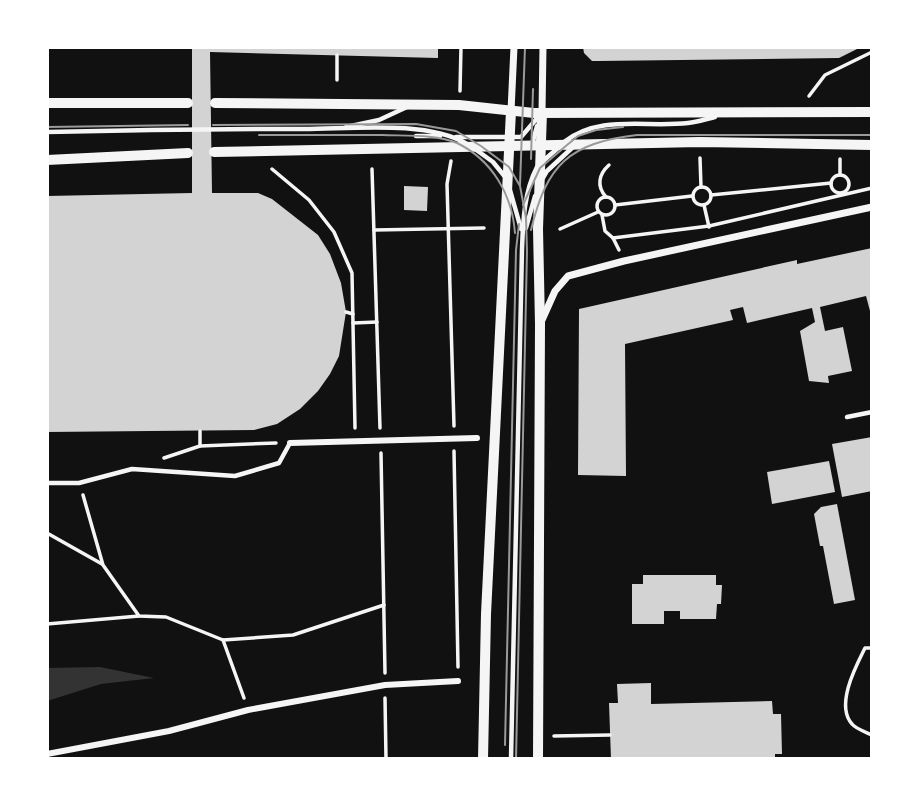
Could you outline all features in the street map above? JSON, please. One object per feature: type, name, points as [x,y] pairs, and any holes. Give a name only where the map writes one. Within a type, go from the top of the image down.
[{"type":"street","points":[[483,759],[486,614],[513,47]]},
{"type":"street","points":[[538,759],[540,324],[539,164],[536,145],[542,112],[543,47]]},
{"type":"street","points":[[47,103],[188,103]]},
{"type":"street","points":[[215,103],[458,105],[542,112],[872,113]]},
{"type":"street","points":[[214,152],[471,146],[510,141],[536,145],[700,142],[872,145]]},
{"type":"street","points":[[47,160],[188,153]]},
{"type":"street","points":[[540,324],[555,291],[568,276],[624,261],[872,208]]},
{"type":"street","points":[[290,443],[478,438]]},
{"type":"street","points":[[47,754],[169,731],[248,709],[385,685],[458,681]]},
{"type":"lane","points":[[334,129],[379,120],[410,106]]},
{"type":"lane","points":[[510,759],[522,249],[530,181],[539,164],[577,132],[612,124],[687,123],[740,111]]},
{"type":"lane","points":[[416,136],[510,141],[522,137],[542,112]]},
{"type":"lane","points":[[47,132],[417,129],[455,137],[493,162],[508,181],[519,219],[522,249]]},
{"type":"lane","points":[[522,249],[539,184],[547,171],[577,144]]},
{"type":"lane","points":[[847,417],[872,412]]},
{"type":"lane","points":[[47,483],[79,483],[132,469],[235,476],[279,463],[290,443]]},
{"type":"path","points":[[461,47],[461,80]]},
{"type":"path","points":[[797,112],[825,75],[872,52]]},
{"type":"path","points":[[337,55],[337,80]]},
{"type":"path","points":[[840,158],[840,175]]},
{"type":"path","points":[[700,160],[701,187]]},
{"type":"path","points":[[560,229],[600,213],[612,213],[615,205],[613,200],[601,191],[599,181],[600,173],[609,165]]},
{"type":"path","points":[[272,169],[309,200],[334,232],[352,273],[355,441]]},
{"type":"path","points":[[372,169],[381,440],[386,759]]},
{"type":"path","points":[[840,175],[848,178],[848,190],[843,193],[833,189],[831,183],[835,176],[840,175]]},
{"type":"path","points":[[711,195],[831,183]]},
{"type":"path","points":[[701,187],[707,188],[711,195],[704,205],[696,204],[692,196],[696,188],[701,187]]},
{"type":"path","points":[[613,238],[709,226],[872,188]]},
{"type":"path","points":[[615,205],[692,196]]},
{"type":"path","points":[[606,197],[598,201],[596,206],[605,231],[613,238],[624,261]]},
{"type":"path","points":[[704,205],[712,243]]},
{"type":"path","points":[[374,230],[484,228]]},
{"type":"path","points":[[346,312],[353,314]]},
{"type":"path","points":[[353,323],[377,322]]},
{"type":"path","points":[[200,431],[200,446]]},
{"type":"path","points":[[132,469],[200,446],[290,443]]},
{"type":"path","points":[[79,483],[103,565],[139,616]]},
{"type":"path","points":[[47,533],[103,565]]},
{"type":"path","points":[[47,624],[139,616],[166,617],[223,640],[293,635],[384,605]]},
{"type":"path","points":[[223,640],[248,709]]},
{"type":"path","points":[[872,648],[865,648],[849,683],[845,711],[852,724],[872,735]]},
{"type":"path","points":[[551,736],[610,735]]},
{"type":"shaded area","points":[[100,667],[154,678],[101,684],[47,701],[47,668]]},
{"type":"building","points":[[192,47],[438,47],[438,58],[210,52],[212,193],[258,193],[272,199],[318,235],[330,254],[341,283],[346,312],[339,356],[318,391],[300,409],[277,424],[254,430],[47,432],[47,196],[192,193]]},
{"type":"building","points":[[583,47],[861,47],[839,58],[592,61],[584,53]]},
{"type":"building","points":[[404,186],[428,187],[427,211],[404,210]]},
{"type":"building","points":[[872,248],[872,310],[870,311],[866,296],[820,307],[825,331],[843,327],[852,371],[828,376],[829,383],[809,381],[800,331],[815,322],[812,308],[747,323],[743,307],[730,310],[733,320],[625,344],[626,476],[578,475],[579,309],[797,260],[797,264]]},
{"type":"building","points":[[872,437],[872,491],[842,497],[832,444]]},
{"type":"building","points":[[829,461],[835,492],[772,504],[767,472]]},
{"type":"building","points":[[837,504],[855,600],[834,604],[814,514],[821,507]]},
{"type":"building","points":[[643,575],[716,575],[716,585],[722,585],[721,604],[717,604],[716,619],[680,619],[680,611],[664,611],[664,624],[632,624],[632,584],[643,584]]},
{"type":"building","points":[[651,683],[651,704],[772,701],[773,714],[781,714],[782,754],[775,754],[775,759],[611,759],[609,703],[618,703],[617,684]]},
{"type":"tram line","points":[[520,185],[525,47]]},
{"type":"tram line","points":[[531,159],[533,89]]},
{"type":"tram line","points":[[213,125],[416,124],[456,131],[509,167],[520,186],[526,218],[527,251],[516,759]]},
{"type":"tram line","points":[[47,127],[188,125]]},
{"type":"tram line","points":[[523,205],[540,168],[578,136],[596,130],[623,127]]},
{"type":"tram line","points":[[259,135],[420,136],[457,143],[480,159],[498,180],[510,205],[515,233]]},
{"type":"tram line","points":[[531,230],[537,207],[554,173],[564,161],[594,144],[637,135],[872,135]]},
{"type":"tram line","points":[[505,745],[516,250],[519,224]]}]
